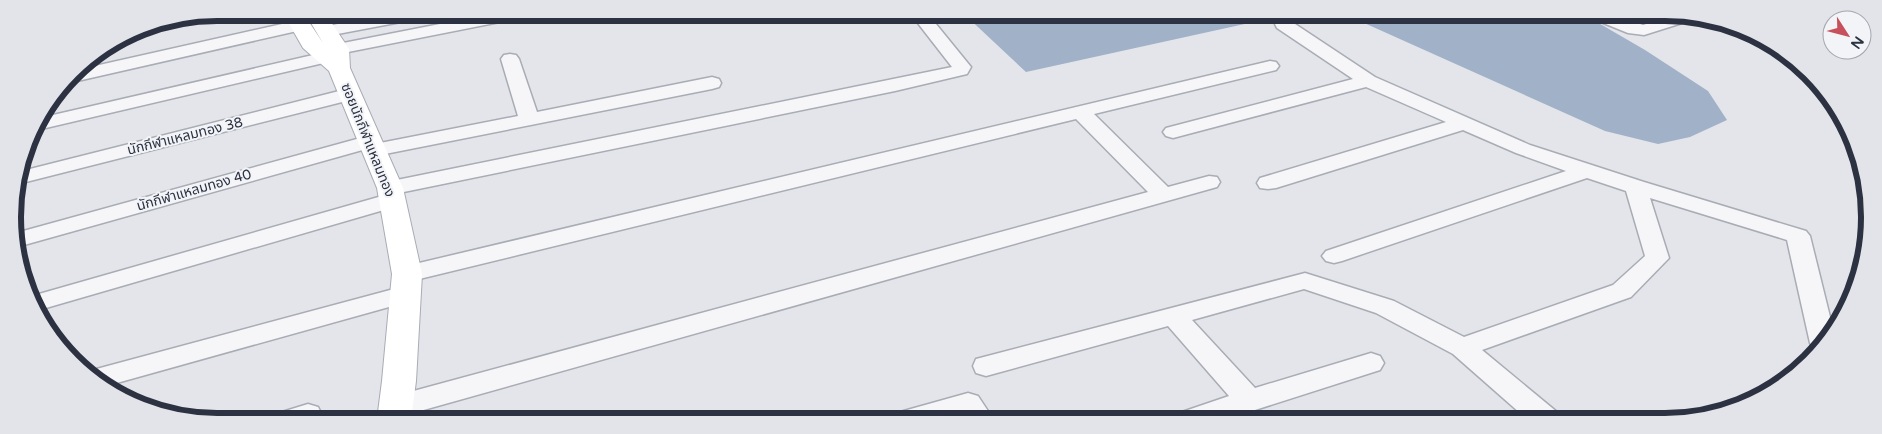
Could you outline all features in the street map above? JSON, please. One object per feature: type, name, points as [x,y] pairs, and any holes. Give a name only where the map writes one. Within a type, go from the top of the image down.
[{"type":"street","points":[[85,73],[287,21]]},
{"type":"street","name":"ซอยนักกีฬาแหลมทอง","points":[[304,21],[311,43],[334,58]]},
{"type":"street","name":"ซอยนักกีฬาแหลมทอง","points":[[310,21],[327,31],[334,58],[373,145],[391,194],[406,284],[395,413]]},
{"type":"street","points":[[327,31],[380,21]]},
{"type":"street","points":[[44,124],[487,21]]},
{"type":"street","points":[[40,302],[391,194],[961,70],[962,67],[925,21]]},
{"type":"street","points":[[1613,21],[1634,30],[1644,30],[1672,22]]},
{"type":"street","points":[[1283,24],[1368,81],[1523,149],[1636,187],[1798,236],[1821,335]]},
{"type":"street","points":[[510,59],[529,118]]},
{"type":"street","points":[[104,377],[406,284],[1080,112],[1270,66]]},
{"type":"street","points":[[1173,132],[1368,81]]},
{"type":"street","name":"นักกีฬาแหลมทอง 40","points":[[23,238],[373,145],[529,118],[712,83]]},
{"type":"street","name":"นักกีฬาแหลมทอง 38","points":[[26,177],[351,94]]},
{"type":"street","points":[[1080,112],[1164,195]]},
{"type":"street","points":[[1268,183],[1464,123]]},
{"type":"street","points":[[1334,256],[1586,170]]},
{"type":"street","points":[[395,413],[1209,182]]},
{"type":"street","points":[[1462,346],[1622,290],[1657,258],[1636,187]]},
{"type":"street","points":[[986,366],[1305,281],[1385,307],[1462,346],[1539,413]]},
{"type":"street","points":[[1174,316],[1249,400]]},
{"type":"street","points":[[1212,413],[1371,363]]},
{"type":"street","points":[[933,413],[968,402],[975,413]]},
{"type":"water","points":[[972,21],[1258,21],[1026,72]]},
{"type":"water","points":[[1360,21],[1595,21],[1645,50],[1708,91],[1727,120],[1690,137],[1658,144],[1605,131]]}]
